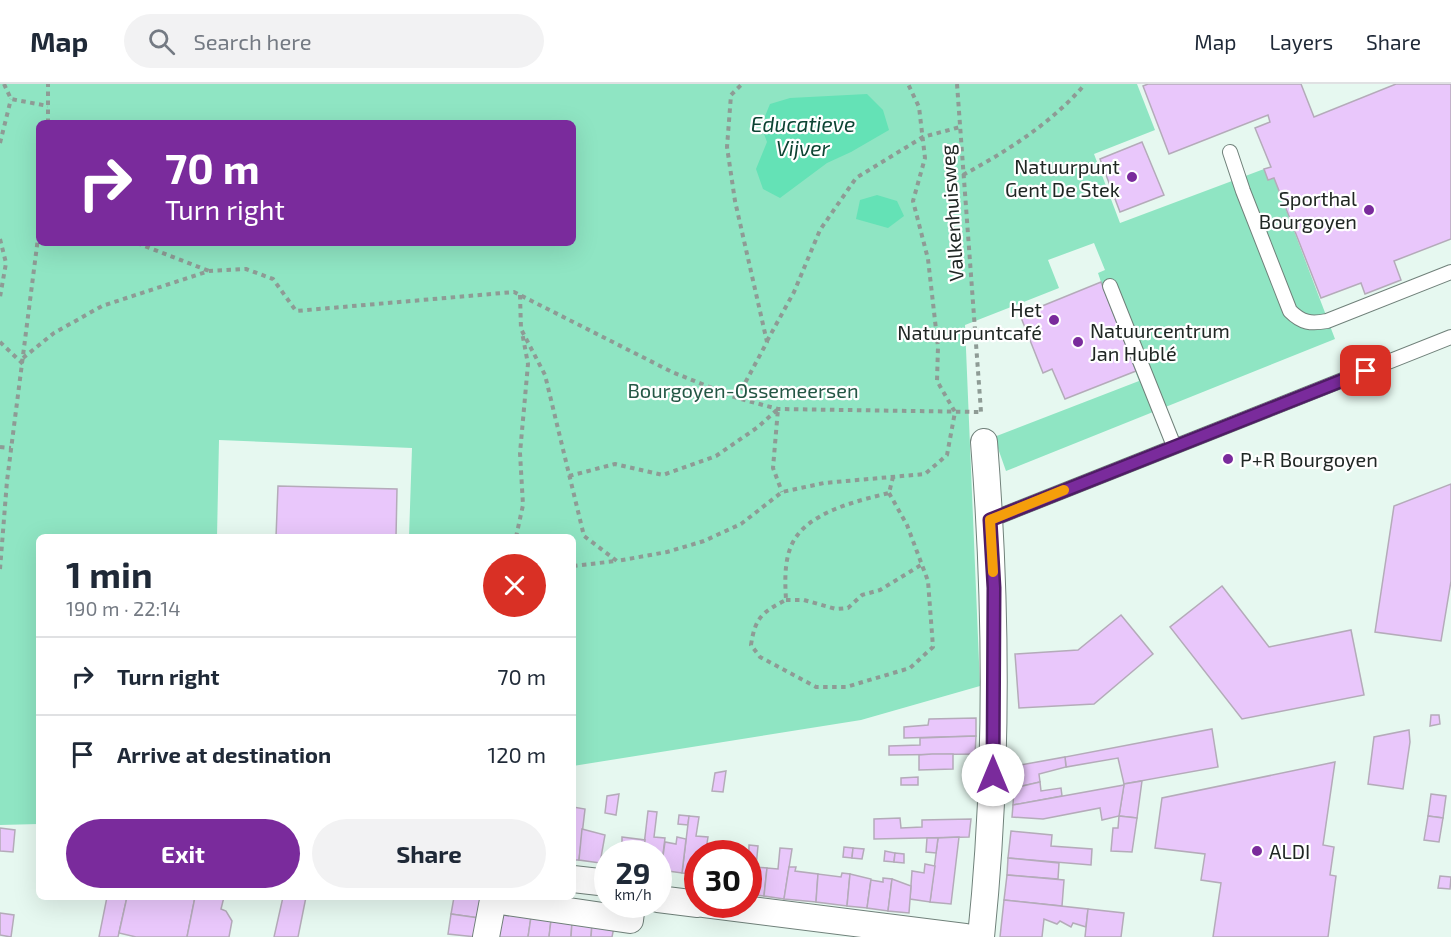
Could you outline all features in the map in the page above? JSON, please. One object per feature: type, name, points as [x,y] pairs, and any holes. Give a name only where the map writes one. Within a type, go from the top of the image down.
[{"type":"street","points":[[981,937],[993,775],[994,588],[984,442]]},
{"type":"street","points":[[576,879],[594,881]]},
{"type":"street","points":[[486,937],[493,900]]},
{"type":"street","points":[[505,900],[630,920]]},
{"type":"street","points":[[762,911],[965,937]]},
{"type":"lane","points":[[1230,152],[1290,310],[1299,320],[1312,324],[1328,321],[1451,272]]},
{"type":"lane","points":[[1110,286],[1174,446]]},
{"type":"lane","points":[[990,520],[1451,337]]},
{"type":"path","points":[[0,143],[11,99],[4,84]]},
{"type":"path","points":[[48,84],[48,120]]},
{"type":"path","points":[[742,84],[731,95],[727,147],[735,201],[767,342]]},
{"type":"path","points":[[576,566],[667,552],[704,541],[741,524],[782,492],[824,483],[925,474],[947,455],[955,412],[937,381],[938,346],[928,259],[914,201],[925,158],[923,137],[918,107],[908,84]]},
{"type":"path","name":"Valkenhuisweg","points":[[955,412],[981,412],[957,84]]},
{"type":"path","points":[[963,175],[1012,147],[1047,121],[1085,84]]},
{"type":"path","points":[[11,99],[48,106]]},
{"type":"path","points":[[737,398],[794,292],[820,231],[856,178],[923,137],[960,127]]},
{"type":"path","points":[[0,239],[6,263],[0,297]]},
{"type":"path","points":[[0,569],[11,448],[37,246]]},
{"type":"path","points":[[145,246],[209,271]]},
{"type":"path","points":[[23,361],[54,333],[102,306],[209,271],[246,269],[273,279],[296,311],[514,292],[672,372],[737,398],[778,409],[955,412]]},
{"type":"path","points":[[517,534],[523,505],[520,453],[528,364],[521,328],[520,295]]},
{"type":"path","points":[[521,328],[545,375],[584,536],[617,561]]},
{"type":"path","points":[[0,342],[23,361]]},
{"type":"path","points":[[569,476],[615,464],[663,475],[716,456],[758,427],[778,409]]},
{"type":"path","points":[[778,409],[773,468],[782,492]]},
{"type":"path","points":[[0,447],[11,448]]},
{"type":"path","points":[[893,477],[889,492],[907,525],[928,581],[933,647],[910,668],[872,681],[846,687],[816,687],[760,657],[751,645],[754,626],[767,610],[786,600],[804,600],[836,609],[848,608],[862,595],[880,590],[921,565]]},
{"type":"path","points":[[786,600],[785,570],[791,545],[804,527],[840,508],[889,492]]},
{"type":"green space","name":"Bourgoyen-Ossemeersen","points":[[0,84],[1137,84],[1155,130],[1094,154],[1120,223],[1264,169],[1268,180],[1274,178],[1335,339],[1006,471],[994,437],[1139,381],[1098,273],[1105,270],[1094,243],[1048,260],[1059,288],[965,325],[980,686],[861,720],[576,766],[576,534],[409,534],[412,448],[219,440],[217,534],[36,534],[36,824],[0,825]]},
{"type":"water","name":"Educatieve Vijver","points":[[867,94],[883,110],[889,130],[827,163],[780,198],[763,189],[756,169],[767,142],[761,126],[770,104],[790,98]]},
{"type":"water","points":[[877,195],[897,201],[904,216],[888,228],[856,219],[860,200]]},
{"type":"building","name":"Sporthal Bourgoyen","points":[[1148,84],[1301,84],[1314,117],[1396,84],[1451,84],[1451,239],[1394,261],[1401,280],[1365,294],[1361,283],[1321,298],[1274,178],[1268,180],[1264,169],[1271,167],[1255,128],[1270,122],[1268,115],[1169,154],[1143,86]]},
{"type":"building","name":"Natuurpunt Gent De Stek","points":[[1142,142],[1164,195],[1120,212],[1100,159]]},
{"type":"building","name":"Natuurcentrum Jan Hublé","points":[[1101,282],[1136,371],[1065,399],[1052,369],[1043,373],[1020,315]]},
{"type":"building","points":[[1451,484],[1451,581],[1441,641],[1375,632],[1394,506]]},
{"type":"building","points":[[278,486],[397,489],[396,534],[276,534]]},
{"type":"building","points":[[1222,586],[1269,647],[1351,630],[1364,695],[1242,719],[1170,627]]},
{"type":"building","points":[[1121,615],[1153,654],[1094,704],[1019,708],[1015,654],[1078,650]]},
{"type":"building","points":[[1431,715],[1439,715],[1440,724],[1430,726]]},
{"type":"building","points":[[976,718],[976,736],[904,738],[904,727],[928,725],[929,719]]},
{"type":"building","points":[[1212,729],[1218,767],[1124,784],[1118,758],[1066,767],[1065,757]]},
{"type":"building","points":[[1409,730],[1410,742],[1403,789],[1368,784],[1374,737]]},
{"type":"building","points":[[976,736],[975,754],[889,755],[889,746],[920,745],[920,738]]},
{"type":"building","points":[[953,754],[953,769],[919,770],[919,755]]},
{"type":"building","points":[[1065,757],[1066,767],[1039,774],[1040,782],[1014,788],[1015,766]]},
{"type":"building","name":"ALDI","points":[[1335,762],[1323,845],[1334,847],[1330,875],[1336,876],[1328,937],[1213,937],[1221,883],[1201,880],[1205,854],[1155,848],[1162,798]]},
{"type":"building","points":[[726,771],[723,792],[712,791],[715,773]]},
{"type":"building","points":[[918,777],[918,785],[901,785],[901,778]]},
{"type":"building","points":[[1142,781],[1137,818],[1119,816],[1124,784]]},
{"type":"building","points":[[1040,782],[1041,791],[1061,788],[1062,796],[1013,805],[1014,788]]},
{"type":"building","points":[[1124,785],[1119,816],[1102,820],[1100,808],[1043,819],[1012,817],[1013,805]]},
{"type":"building","points":[[619,794],[616,815],[605,813],[607,796]]},
{"type":"building","points":[[1431,794],[1446,796],[1443,818],[1428,816]]},
{"type":"building","points":[[576,808],[585,809],[579,860],[576,860]]},
{"type":"building","points":[[648,811],[657,812],[654,837],[665,838],[665,840],[645,840]]},
{"type":"building","points":[[679,815],[689,816],[688,825],[678,824]]},
{"type":"building","points":[[689,816],[699,817],[696,836],[708,837],[708,840],[686,840]]},
{"type":"building","points":[[1119,816],[1137,818],[1132,852],[1111,851],[1113,828],[1118,828]]},
{"type":"building","points":[[1428,816],[1443,818],[1439,842],[1424,840]]},
{"type":"building","points":[[900,818],[901,828],[922,827],[922,820],[971,819],[969,837],[874,839],[874,819]]},
{"type":"building","points":[[0,828],[15,830],[13,852],[0,851]]},
{"type":"building","points":[[582,829],[605,835],[604,840],[594,840],[594,862],[579,860]]},
{"type":"building","points":[[1011,831],[1052,835],[1051,846],[1092,849],[1091,865],[1008,858]]},
{"type":"building","points":[[622,837],[645,840],[622,840]]},
{"type":"building","points":[[677,837],[686,839],[684,840],[682,873],[672,872],[672,843],[676,844]]},
{"type":"building","points":[[959,837],[951,904],[930,902],[938,838]]},
{"type":"building","points":[[927,838],[938,838],[936,853],[926,852]]},
{"type":"building","points":[[844,847],[853,848],[852,858],[843,857]]},
{"type":"building","points":[[780,848],[792,849],[784,899],[764,896],[767,868],[778,869]]},
{"type":"building","points":[[853,848],[864,849],[862,859],[852,858]]},
{"type":"building","points":[[885,851],[895,853],[894,862],[884,861]]},
{"type":"building","points":[[895,853],[904,854],[904,863],[894,862]]},
{"type":"building","points":[[1008,858],[1059,863],[1058,879],[1007,875]]},
{"type":"building","points":[[925,864],[935,866],[930,902],[910,899],[912,871],[924,873]]},
{"type":"building","points":[[789,867],[796,867],[795,871],[818,874],[816,902],[784,899]]},
{"type":"building","points":[[762,868],[767,868],[764,896],[762,896]]},
{"type":"building","points":[[842,873],[850,874],[847,906],[816,902],[818,874],[841,877]]},
{"type":"building","points":[[850,874],[871,879],[867,908],[847,906]]},
{"type":"building","points":[[1007,875],[1064,880],[1062,906],[1004,900]]},
{"type":"building","points":[[1440,876],[1451,877],[1450,889],[1438,888]]},
{"type":"building","points":[[883,878],[892,879],[888,911],[867,908],[871,880],[883,882]]},
{"type":"building","points":[[892,879],[911,886],[909,913],[888,911]]},
{"type":"building","points":[[106,900],[126,900],[118,937],[99,937]]},
{"type":"building","points":[[126,900],[194,900],[187,937],[136,937],[119,933]]},
{"type":"building","points":[[194,900],[223,900],[221,909],[226,911],[232,921],[229,937],[187,937]]},
{"type":"building","points":[[282,900],[305,900],[298,937],[274,937]]},
{"type":"building","points":[[453,900],[482,900],[479,918],[451,914]]},
{"type":"building","points":[[1004,900],[1088,909],[1086,927],[1073,923],[1071,927],[1060,921],[1057,924],[1044,919],[1042,937],[1000,937]]},
{"type":"building","points":[[1088,909],[1124,913],[1121,937],[1085,937]]},
{"type":"building","points":[[0,913],[14,915],[11,937],[0,935]]},
{"type":"building","points":[[497,913],[531,917],[528,937],[494,937]]},
{"type":"building","points":[[451,914],[479,918],[476,937],[448,934]]},
{"type":"building","points":[[531,917],[551,920],[549,937],[528,937]]},
{"type":"building","points":[[551,920],[572,922],[571,937],[549,937]]},
{"type":"building","points":[[572,922],[592,924],[591,937],[571,937]]},
{"type":"building","points":[[592,924],[614,927],[612,937],[591,937]]},
{"type":"slow traffic","points":[[993,572],[990,520],[1064,490]]},
{"type":"place","name":"Natuurpunt Gent De Stek","points":[[1132,177]]},
{"type":"place","name":"Sporthal Bourgoyen","points":[[1369,210]]},
{"type":"place","name":"Het Natuurpuntcafé","points":[[1054,320]]},
{"type":"place","name":"Natuurcentrum Jan Hublé","points":[[1078,342]]},
{"type":"place","name":"P+R Bourgoyen","points":[[1228,459]]},
{"type":"place","name":"ALDI","points":[[1257,851]]},
{"type":"route","points":[[993,775],[994,588],[990,520],[1366,371]]}]
